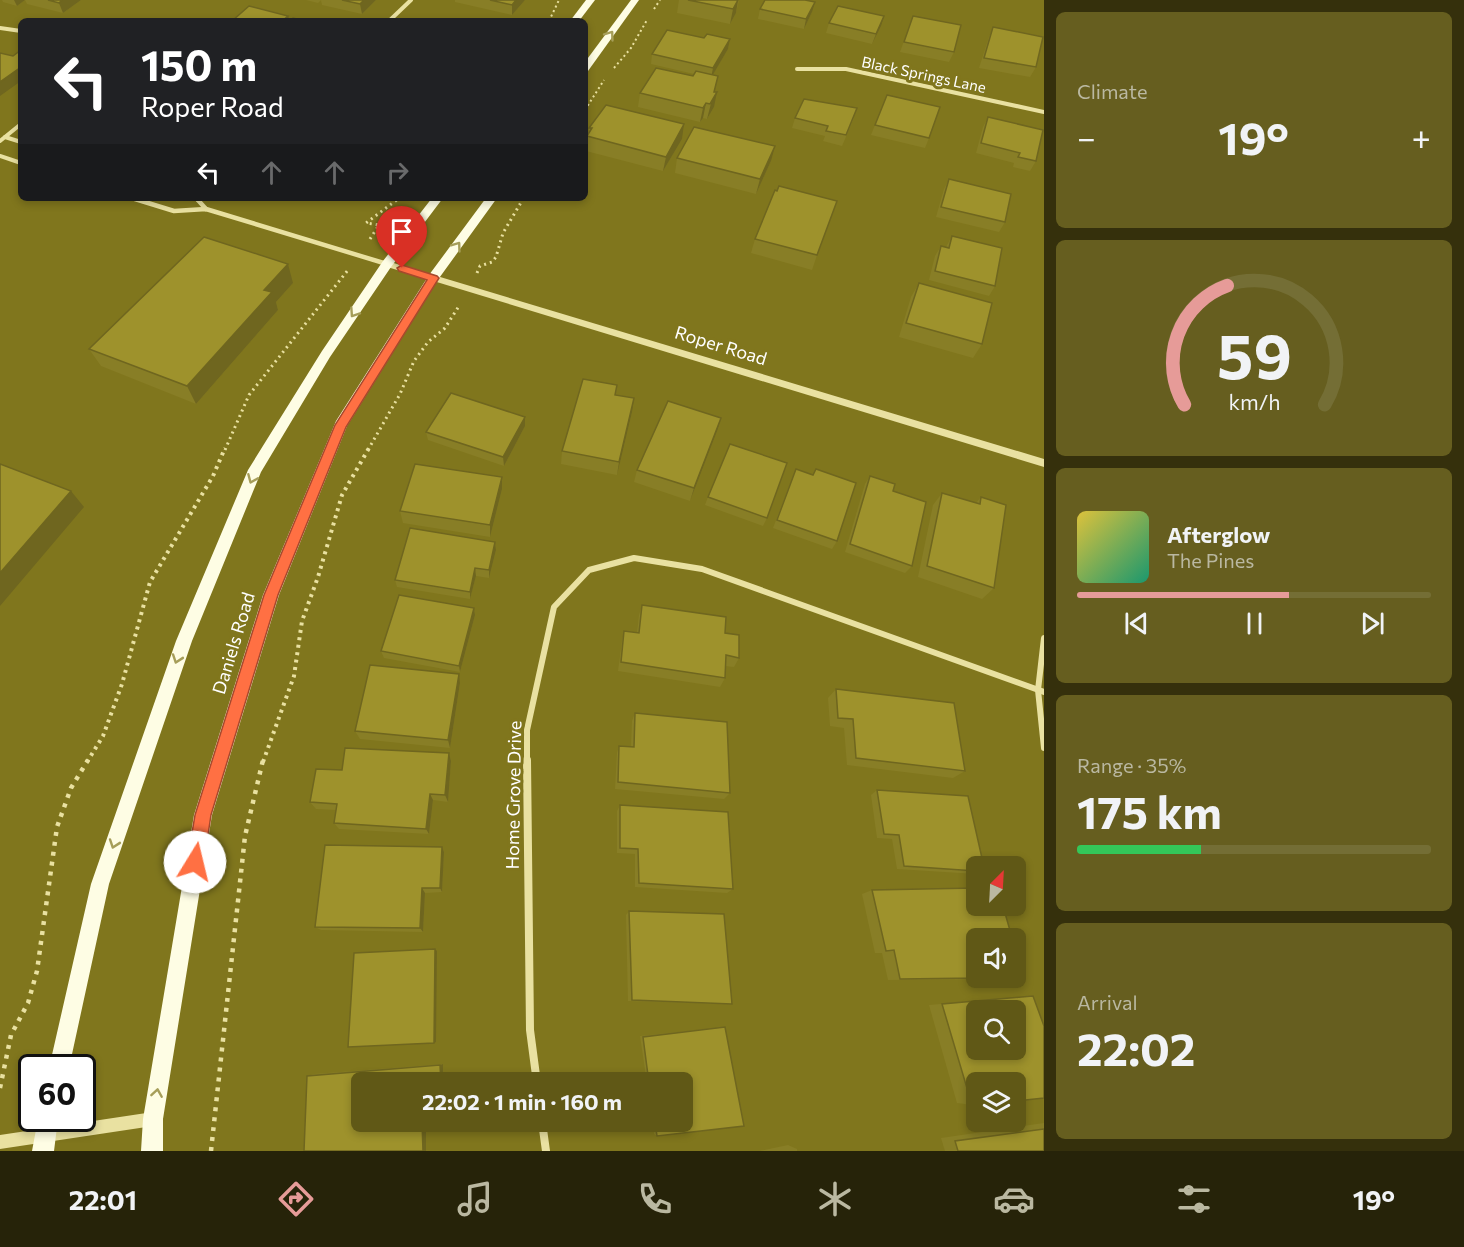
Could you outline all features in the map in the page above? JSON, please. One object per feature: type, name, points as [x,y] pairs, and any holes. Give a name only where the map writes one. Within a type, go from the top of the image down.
[{"type":"main road","points":[[576,18],[591,0]]},
{"type":"main road","points":[[588,65],[635,0]]},
{"type":"main road","points":[[62,1054],[100,884],[184,641],[255,470],[326,354],[387,264],[436,201]]},
{"type":"main road","name":"Daniels Road","points":[[152,1151],[153,1119],[203,815],[271,595],[341,425],[433,278],[490,201]]},
{"type":"street","points":[[392,18],[411,0]]},
{"type":"street","points":[[0,28],[18,31]]},
{"type":"street","name":"Black Springs Lane","points":[[797,69],[846,69],[1044,112]]},
{"type":"street","points":[[0,141],[18,126]]},
{"type":"street","points":[[5,137],[18,141]]},
{"type":"street","points":[[0,156],[18,162]]},
{"type":"street","points":[[142,201],[174,211],[206,209],[387,264]]},
{"type":"street","points":[[199,201],[206,209]]},
{"type":"street","name":"Roper Road","points":[[387,264],[1044,463]]},
{"type":"street","name":"Home Grove Drive","points":[[536,1072],[530,1030],[527,730],[554,607],[589,570],[634,558],[702,568],[1041,691]]},
{"type":"street","points":[[1044,638],[1041,691],[1044,748]]},
{"type":"street","points":[[0,1142],[153,1119]]},
{"type":"street","points":[[543,1132],[546,1151]]},
{"type":"path","points":[[550,18],[559,0]]},
{"type":"path","points":[[654,9],[660,0]]},
{"type":"path","points":[[588,105],[603,81],[643,31],[648,19]]},
{"type":"path","points":[[211,1151],[245,837],[264,758],[294,676],[302,621],[318,577],[342,495],[400,394],[414,361],[428,342],[445,328],[480,267],[492,262],[503,233],[521,201]]},
{"type":"building","points":[[342,0],[364,0],[360,4]]},
{"type":"building","points":[[490,0],[516,0],[512,5]]},
{"type":"building","points":[[688,0],[738,0],[733,9]]},
{"type":"building","points":[[765,0],[815,2],[806,19],[760,9]]},
{"type":"building","points":[[249,6],[288,16],[286,18],[235,18]]},
{"type":"building","points":[[838,6],[884,16],[876,34],[829,23]]},
{"type":"building","points":[[913,16],[961,25],[954,52],[904,42]]},
{"type":"building","points":[[993,27],[1043,37],[1036,67],[984,58]]},
{"type":"building","points":[[667,30],[704,38],[707,34],[730,39],[713,68],[652,54]]},
{"type":"building","points":[[18,52],[18,69],[0,82],[0,53],[13,56]]},
{"type":"building","points":[[656,68],[693,76],[696,71],[718,76],[714,92],[717,92],[710,104],[706,103],[703,108],[640,93]]},
{"type":"building","points":[[887,95],[940,107],[929,138],[875,125]]},
{"type":"building","points":[[804,99],[857,108],[846,135],[826,131],[828,126],[795,118]]},
{"type":"building","points":[[606,105],[684,124],[666,157],[588,136],[592,128],[589,128]]},
{"type":"building","points":[[988,117],[1043,130],[1036,161],[1018,157],[1020,153],[981,143]]},
{"type":"building","points":[[694,127],[775,146],[760,179],[677,158]]},
{"type":"building","points":[[949,179],[1011,194],[1005,222],[941,207]]},
{"type":"building","points":[[779,186],[837,201],[817,255],[755,239],[775,190],[777,191]]},
{"type":"building","points":[[952,236],[1002,248],[995,286],[935,271],[941,246],[949,248]]},
{"type":"building","points":[[204,237],[288,264],[264,290],[272,292],[187,386],[89,349]]},
{"type":"building","points":[[919,283],[992,303],[982,344],[906,323]]},
{"type":"building","points":[[583,379],[617,385],[615,395],[634,398],[619,462],[562,451]]},
{"type":"building","points":[[451,393],[525,417],[503,457],[426,432]]},
{"type":"building","points":[[668,401],[721,418],[694,488],[637,470]]},
{"type":"building","points":[[730,444],[787,463],[767,518],[708,497]]},
{"type":"building","points":[[0,464],[71,491],[0,573]]},
{"type":"building","points":[[415,464],[502,477],[490,525],[400,511]]},
{"type":"building","points":[[796,469],[813,475],[816,469],[856,483],[837,541],[777,520]]},
{"type":"building","points":[[870,476],[895,484],[893,491],[926,502],[912,566],[850,544]]},
{"type":"building","points":[[942,493],[980,504],[981,497],[1006,505],[994,588],[927,566]]},
{"type":"building","points":[[410,528],[495,542],[489,570],[475,568],[470,592],[395,580]]},
{"type":"building","points":[[399,595],[474,608],[459,666],[381,651]]},
{"type":"building","points":[[642,605],[726,617],[725,633],[739,635],[739,658],[726,655],[725,678],[621,662],[624,631],[639,633]]},
{"type":"building","points":[[370,665],[459,674],[448,740],[355,731]]},
{"type":"building","points":[[836,689],[954,703],[965,771],[856,758],[853,719],[838,718]]},
{"type":"building","points":[[635,713],[727,722],[730,793],[618,782],[619,746],[634,747]]},
{"type":"building","points":[[345,748],[449,753],[445,795],[430,794],[426,829],[334,823],[337,804],[310,802],[316,769],[342,770]]},
{"type":"building","points":[[877,790],[968,796],[982,856],[966,856],[966,870],[904,866],[899,835],[884,834]]},
{"type":"building","points":[[620,805],[728,812],[733,889],[639,883],[638,849],[620,848]]},
{"type":"building","points":[[325,845],[442,847],[440,888],[422,888],[420,928],[315,927]]},
{"type":"building","points":[[966,888],[966,916],[1006,916],[1009,928],[966,928],[966,978],[900,979],[894,950],[886,951],[872,890]]},
{"type":"building","points":[[629,911],[724,914],[732,1004],[632,1000]]},
{"type":"building","points":[[435,949],[434,1043],[348,1047],[354,953]]},
{"type":"building","points":[[1033,996],[1044,1026],[1044,1098],[1026,1100],[1026,1072],[966,1072],[966,1085],[942,1004],[966,1002],[966,1060],[1026,1060],[1026,1000],[988,1000]]},
{"type":"building","points":[[725,1027],[744,1126],[693,1132],[693,1072],[648,1072],[643,1037]]},
{"type":"building","points":[[440,1065],[440,1072],[355,1072]]},
{"type":"building","points":[[351,1072],[351,1132],[422,1132],[423,1151],[304,1151],[307,1076]]},
{"type":"building","points":[[1044,1129],[1044,1151],[958,1151],[955,1141],[1026,1132]]},
{"type":"building","points":[[656,1132],[692,1132],[657,1136]]},
{"type":"route","points":[[195,862],[203,815],[271,595],[341,425],[433,278],[402,268]]}]
